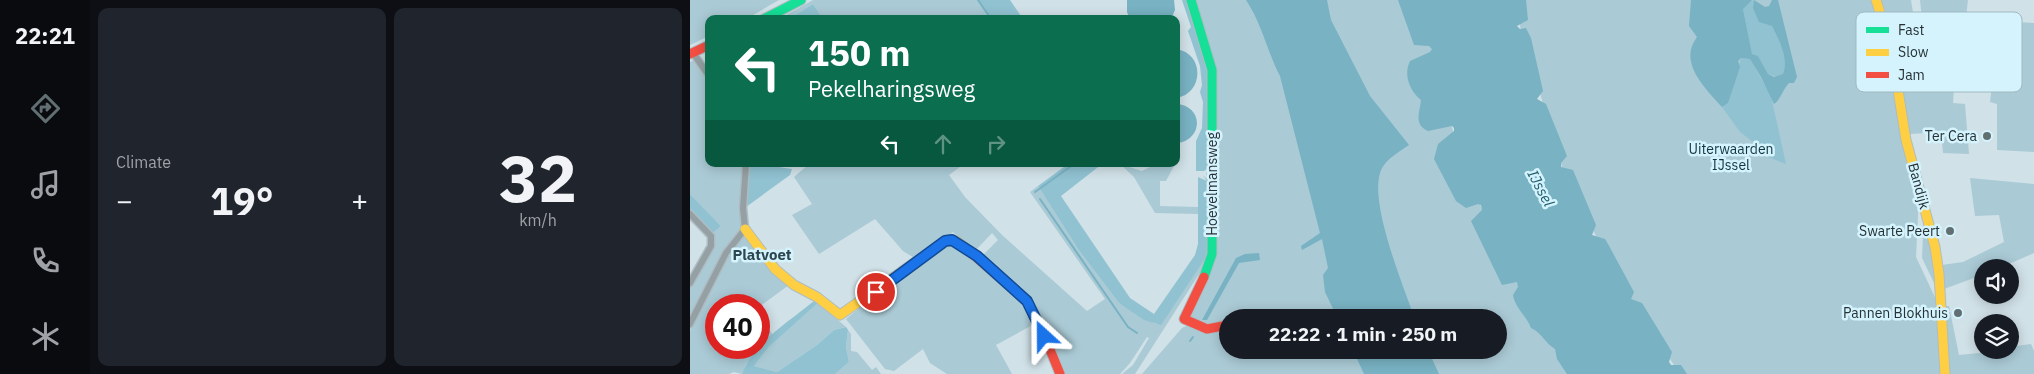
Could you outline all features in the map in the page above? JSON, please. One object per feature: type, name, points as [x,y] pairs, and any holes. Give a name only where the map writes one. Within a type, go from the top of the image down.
[{"type":"street","points":[[781,10],[793,0]]},
{"type":"street","points":[[772,15],[801,0]]},
{"type":"street","name":"Hoevelmansweg","points":[[1191,0],[1212,70],[1212,254],[1208,268],[1184,319],[1207,329],[1219,327]]},
{"type":"street","name":"Bandijk","points":[[1876,0],[1880,12]]},
{"type":"street","points":[[705,47],[691,53],[705,71]]},
{"type":"street","name":"Bandijk","points":[[1898,92],[1906,140],[1935,247],[1939,274],[1945,374]]},
{"type":"street","points":[[746,167],[742,208],[745,229],[775,269],[794,285],[817,297],[840,316],[945,241],[957,241],[1027,301],[1038,319],[1060,374]]},
{"type":"street","points":[[690,214],[711,236],[711,246],[690,283]]},
{"type":"street","points":[[690,324],[726,253],[745,229]]},
{"type":"green space","points":[[690,0],[779,0],[753,15],[705,15],[705,38],[690,45]]},
{"type":"green space","points":[[813,0],[978,0],[988,15],[820,15],[813,4],[795,15],[786,15]]},
{"type":"green space","points":[[1194,0],[1425,0],[1444,99],[1453,131],[1476,195],[1519,286],[1571,374],[1142,374],[1182,328],[1188,325],[1192,318],[1189,314],[1211,265],[1215,67]]},
{"type":"green space","name":"Uiterwaarden IJssel","points":[[1516,0],[1873,0],[1877,12],[1856,12],[1856,92],[1898,92],[1919,195],[1916,257],[1939,306],[1943,374],[1680,374],[1631,300],[1597,238],[1562,167],[1520,26]]},
{"type":"green space","points":[[1879,0],[1911,0],[1913,12],[1883,12]]},
{"type":"green space","points":[[1920,0],[1968,0],[1967,12],[1921,12]]},
{"type":"green space","points":[[2022,22],[2034,23],[2034,152],[1997,150],[1997,104],[1990,102],[1991,92],[2022,92]]},
{"type":"green space","points":[[695,60],[705,74],[705,167],[744,167],[741,227],[708,281],[690,321],[690,286],[714,241],[712,234],[721,226],[690,194],[690,62]]},
{"type":"green space","points":[[1903,92],[1954,92],[1953,103],[1965,104],[1969,154],[1943,153],[1941,132],[1910,134]]},
{"type":"green space","points":[[806,167],[960,167],[949,175],[965,197],[1002,235],[1087,311],[1105,299],[1030,192],[1038,186],[1078,249],[1119,303],[1156,324],[1208,254],[1207,181],[1202,175],[1210,181],[1208,260],[1135,374],[1122,374],[1133,365],[1149,338],[1147,337],[1130,363],[1120,374],[1064,374],[1039,318],[982,256],[998,240],[992,233],[974,252],[953,232],[916,259],[903,251],[875,219],[819,254],[792,215],[812,204],[794,177]]},
{"type":"green space","points":[[1123,167],[1142,171],[1150,167],[1173,167],[1166,181],[1160,181],[1160,206],[1198,207],[1198,214],[1155,213],[1134,177]]},
{"type":"green space","points":[[1970,178],[2034,184],[2034,253],[2019,260],[1974,259],[1974,278],[1944,289],[1942,265],[1963,262],[2004,242],[1999,215],[1975,216]]},
{"type":"green space","points":[[1924,212],[1927,223],[1938,291],[1922,258]]},
{"type":"green space","points":[[747,237],[789,285],[770,299],[770,294],[706,294],[742,238]]},
{"type":"green space","points":[[952,244],[976,261],[1023,301],[1036,323],[996,345],[1012,374],[947,374],[930,363],[923,349],[894,371],[885,369],[846,319],[874,296],[946,245]]},
{"type":"green space","points":[[705,296],[705,359],[751,359],[746,364],[742,374],[734,372],[729,374],[690,374],[690,332]]},
{"type":"green space","points":[[818,303],[846,327],[834,330],[817,345],[777,372],[754,366],[760,359],[770,359],[770,346]]},
{"type":"green space","points":[[1945,306],[1949,306],[1959,355],[1974,354],[1974,359],[2019,359],[2019,346],[2031,344],[2034,351],[2034,374],[1950,374]]},
{"type":"green space","points":[[848,330],[851,334],[851,351],[857,352],[872,370],[876,367],[881,374],[835,374],[849,362],[846,347]]},
{"type":"shaded area","points":[[978,0],[1010,0],[1020,15],[988,15]]},
{"type":"shaded area","points":[[1182,0],[1188,0],[1208,59],[1210,166],[1204,171],[1196,171],[1196,141],[1202,128],[1203,102],[1200,92],[1202,85],[1200,66],[1188,31],[1191,27]]},
{"type":"shaded area","points":[[1754,0],[1753,8],[1763,23],[1772,26],[1784,56],[1785,68],[1783,74],[1778,77],[1768,74],[1758,56],[1752,54],[1743,9],[1748,2]]},
{"type":"shaded area","points":[[813,4],[820,15],[795,15]]},
{"type":"shaded area","points":[[1741,58],[1750,59],[1771,96],[1786,164],[1768,157],[1765,151],[1740,132],[1722,107],[1728,103]]},
{"type":"shaded area","points":[[750,167],[792,169],[790,175],[746,207]]},
{"type":"shaded area","points":[[1064,167],[1098,167],[1061,196],[1130,298],[1154,314],[1195,255],[1198,244],[1198,177],[1207,181],[1208,254],[1161,325],[1144,320],[1119,303],[1078,249],[1038,186]]},
{"type":"shaded area","points":[[690,194],[721,226],[712,234],[690,212]]},
{"type":"shaded area","points":[[814,301],[818,303],[770,346],[770,336]]},
{"type":"shaded area","points":[[846,327],[848,330],[846,347],[849,362],[835,374],[742,374],[750,359],[760,359],[754,366],[777,372],[817,345],[834,330]]},
{"type":"water","points":[[1127,0],[1174,0],[1175,10],[1173,15],[1128,15]]},
{"type":"water","points":[[1246,0],[1327,0],[1331,20],[1370,96],[1409,145],[1386,162],[1381,170],[1378,184],[1379,202],[1388,243],[1411,309],[1333,309],[1325,292],[1323,275],[1328,268],[1322,239],[1302,250],[1301,246],[1320,233],[1280,76],[1252,9]]},
{"type":"water","name":"IJssel","points":[[1398,0],[1526,0],[1528,20],[1517,26],[1520,29],[1526,28],[1531,38],[1543,91],[1537,99],[1546,104],[1567,156],[1561,163],[1561,167],[1573,170],[1596,225],[1592,235],[1605,239],[1634,292],[1631,299],[1642,303],[1672,352],[1669,362],[1671,365],[1681,365],[1687,374],[1567,374],[1557,359],[1555,349],[1531,328],[1514,300],[1513,295],[1518,287],[1517,282],[1502,285],[1471,221],[1482,210],[1481,205],[1478,204],[1466,208],[1456,201],[1434,159],[1438,144],[1454,131],[1454,128],[1452,126],[1428,131],[1420,125],[1418,117],[1421,100],[1411,87],[1407,72],[1410,61],[1430,52],[1432,49],[1429,46],[1414,45]]},
{"type":"water","points":[[1691,0],[1752,0],[1743,9],[1752,54],[1758,56],[1768,74],[1774,77],[1783,74],[1785,68],[1784,56],[1772,26],[1759,22],[1753,8],[1754,0],[1765,7],[1769,6],[1772,0],[1778,0],[1797,77],[1794,83],[1787,85],[1774,104],[1750,59],[1741,58],[1738,61],[1740,67],[1728,103],[1722,107],[1701,83],[1692,65],[1690,56],[1692,46],[1697,37],[1689,26]]},
{"type":"water","points":[[1180,50],[1192,58],[1196,65],[1196,82],[1185,95],[1180,97]]},
{"type":"water","points":[[1180,105],[1191,110],[1197,122],[1196,129],[1186,140],[1180,142]]},
{"type":"water","points":[[1259,253],[1260,260],[1239,263],[1207,320],[1202,320],[1236,258],[1245,254]]},
{"type":"water","points":[[1357,359],[1432,359],[1439,374],[1364,374]]},
{"type":"waterway","points":[[978,0],[988,15]]},
{"type":"waterway","points":[[1035,192],[1070,167]]},
{"type":"waterway","points":[[1040,199],[1128,327],[1137,333]]},
{"type":"waterway","points":[[1190,341],[1193,337]]},
{"type":"traffic: fast","points":[[772,15],[801,0]]},
{"type":"traffic: fast","points":[[1191,0],[1212,70],[1212,254],[1204,277]]},
{"type":"traffic: slow","points":[[1876,0],[1880,12]]},
{"type":"traffic: slow","points":[[1898,92],[1906,140],[1935,247],[1939,274],[1945,374]]},
{"type":"traffic: slow","points":[[745,229],[775,269],[794,285],[817,297],[840,315],[945,241],[957,241],[963,246]]},
{"type":"traffic: jam","points":[[690,54],[705,47]]},
{"type":"traffic: jam","points":[[963,246],[1027,301],[1040,325],[1060,374]]},
{"type":"traffic: jam","points":[[1204,277],[1184,319],[1207,329],[1219,327]]},
{"type":"place","name":"Ter Cera","points":[[1987,136]]},
{"type":"place","name":"Swarte Peert","points":[[1950,231]]},
{"type":"place","name":"Pannen Blokhuis","points":[[1958,313]]},
{"type":"district","name":"Platvoet","points":[[762,254]]},
{"type":"route","points":[[876,292],[945,241],[957,241],[977,256],[1027,301],[1035,313],[1044,336]]}]
